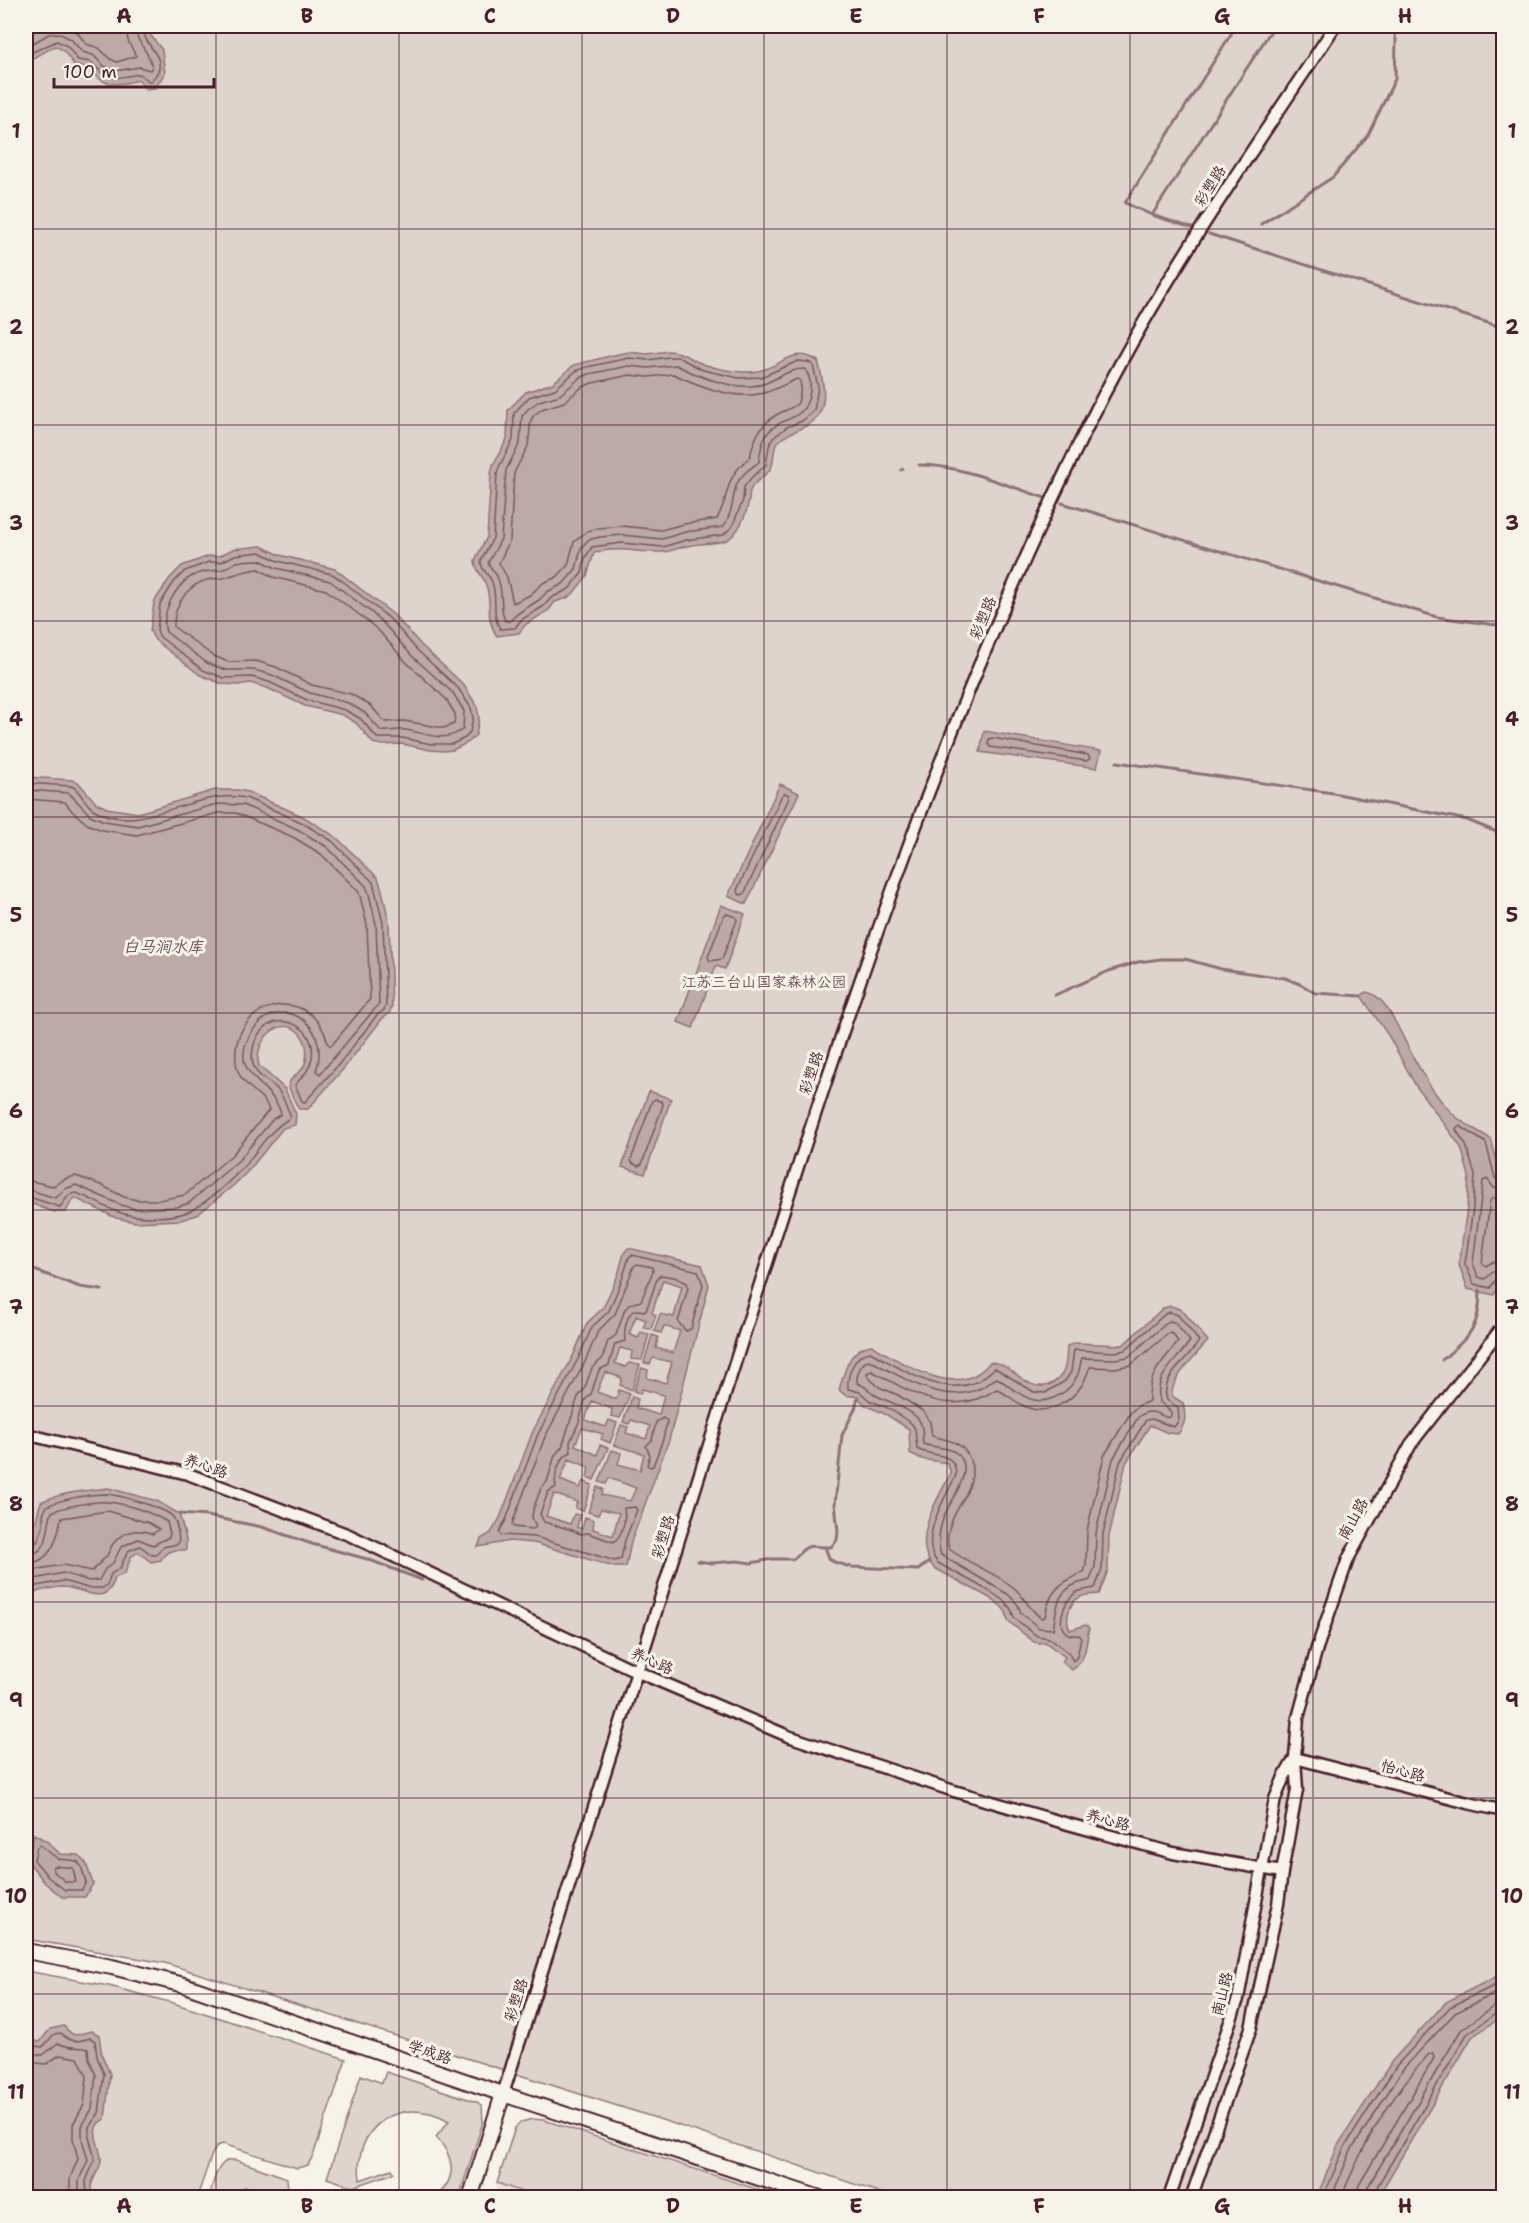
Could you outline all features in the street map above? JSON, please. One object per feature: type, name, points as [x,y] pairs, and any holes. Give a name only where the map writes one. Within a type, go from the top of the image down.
[{"type":"street","name":"彩塑路","points":[[470,2198],[808,1135],[886,907],[951,734],[1018,577],[1102,398],[1136,337],[1223,195],[1335,26]]},
{"type":"street","name":"南山路","points":[[1191,2198],[1251,2028],[1278,1904],[1297,1790],[1295,1758],[1298,1718],[1317,1648],[1348,1559],[1411,1444],[1503,1325]]},
{"type":"street","name":"养心路","points":[[26,1434],[188,1474],[349,1535],[638,1672],[789,1736],[954,1791],[1173,1853],[1282,1872]]},
{"type":"street","name":"南山路","points":[[1169,2198],[1238,1999],[1275,1799],[1295,1758]]},
{"type":"street","name":"怡心路","points":[[1295,1758],[1503,1811]]},
{"type":"street","name":"学成路","points":[[26,1951],[112,1967],[184,1985],[503,2094],[820,2198]]},
{"type":"shaded area","points":[[497,2183],[539,2197],[493,2198]]},
{"type":"green space","name":"江苏三台山国家森林公园","points":[[26,26],[1503,26],[1503,2197],[893,2197],[659,2119],[165,1963],[26,1939]]},
{"type":"green space","points":[[26,1971],[109,1986],[173,2003],[346,2059],[308,2165],[297,2168],[223,2144],[217,2146],[212,2154],[197,2197],[26,2197]]},
{"type":"green space","points":[[386,2072],[477,2102],[482,2106],[483,2122],[459,2197],[435,2197],[448,2183],[450,2175],[450,2160],[436,2137],[449,2121],[414,2111],[398,2113],[384,2120],[372,2130],[364,2144],[360,2161],[360,2180],[392,2169],[394,2173],[353,2187],[327,2178],[361,2075],[382,2083]]},
{"type":"green space","points":[[533,2119],[544,2120],[781,2197],[539,2198],[497,2183],[515,2128],[521,2122]]},
{"type":"green space","points":[[229,2160],[236,2160],[287,2178],[288,2191],[244,2187],[243,2197],[209,2197],[218,2170]]},
{"type":"water","points":[[26,26],[148,26],[149,33],[162,50],[165,73],[155,88],[146,89],[139,80],[110,84],[99,79],[87,67],[75,66],[63,50],[55,46],[26,62]]},
{"type":"water","points":[[668,351],[680,353],[712,367],[743,372],[766,369],[794,356],[809,357],[818,361],[820,367],[823,388],[822,408],[811,423],[778,442],[771,468],[751,489],[744,518],[738,530],[729,539],[665,552],[619,550],[594,553],[587,576],[573,594],[555,602],[549,610],[525,625],[519,633],[497,636],[491,623],[488,592],[475,560],[487,537],[491,474],[493,465],[507,439],[508,410],[526,392],[553,383],[574,365],[629,352],[647,354]]},
{"type":"water","points":[[261,546],[280,555],[335,569],[394,615],[422,646],[463,684],[477,706],[479,718],[476,735],[469,742],[453,750],[444,751],[402,744],[373,743],[356,723],[343,715],[305,706],[267,688],[250,683],[223,684],[200,675],[155,640],[150,631],[154,602],[170,578],[182,566],[209,556],[219,556],[233,549]]},
{"type":"water","points":[[984,731],[1101,751],[1097,768],[980,752]]},
{"type":"water","name":"白马涧水库","points":[[26,777],[72,780],[78,782],[96,803],[107,808],[138,813],[215,790],[248,792],[304,817],[336,837],[378,878],[389,922],[392,1006],[389,1014],[382,1019],[345,1067],[308,1109],[299,1109],[289,1086],[290,1081],[302,1069],[305,1062],[306,1050],[303,1038],[296,1030],[288,1027],[280,1027],[265,1037],[258,1056],[259,1066],[285,1089],[296,1114],[295,1125],[283,1128],[250,1169],[197,1215],[181,1220],[135,1222],[116,1218],[75,1198],[66,1212],[56,1212],[26,1201]]},
{"type":"water","points":[[780,784],[799,793],[746,904],[728,896]]},
{"type":"water","points":[[721,905],[745,914],[725,969],[716,966],[693,1028],[678,1022]]},
{"type":"water","points":[[1366,992],[1376,996],[1389,1010],[1422,1073],[1446,1107],[1459,1119],[1491,1139],[1504,1187],[1503,1278],[1494,1295],[1468,1289],[1459,1265],[1469,1176],[1461,1147],[1416,1086],[1388,1035],[1361,996]]},
{"type":"water","points":[[649,1091],[671,1099],[645,1174],[622,1167]]},
{"type":"water","points":[[628,1248],[702,1265],[709,1285],[669,1440],[631,1542],[626,1567],[614,1567],[534,1543],[510,1541],[478,1547],[481,1539],[491,1533],[500,1518],[533,1431],[573,1356],[587,1323],[603,1308],[618,1275],[624,1253]],"holes":[[[663,1280],[682,1286],[674,1317],[660,1314],[654,1331],[661,1333],[664,1326],[680,1331],[673,1353],[656,1348],[658,1337],[652,1335],[644,1363],[650,1364],[653,1358],[672,1362],[666,1383],[647,1378],[648,1370],[642,1368],[634,1391],[640,1394],[642,1389],[664,1395],[659,1415],[636,1408],[638,1399],[632,1397],[623,1422],[629,1424],[631,1420],[650,1426],[646,1439],[626,1433],[628,1427],[621,1425],[614,1445],[644,1454],[640,1470],[618,1464],[621,1453],[612,1450],[599,1482],[606,1484],[609,1478],[636,1488],[630,1501],[602,1495],[603,1489],[597,1487],[588,1512],[598,1515],[601,1509],[619,1513],[613,1536],[593,1529],[594,1520],[585,1517],[582,1529],[577,1527],[580,1515],[574,1514],[570,1524],[546,1516],[554,1494],[577,1502],[575,1508],[583,1511],[592,1485],[583,1481],[580,1488],[560,1480],[569,1459],[589,1467],[587,1477],[594,1480],[608,1448],[600,1445],[597,1455],[575,1445],[582,1428],[603,1434],[601,1439],[610,1443],[617,1423],[609,1420],[606,1427],[585,1420],[592,1401],[612,1409],[611,1416],[620,1418],[630,1394],[619,1390],[616,1399],[597,1392],[605,1372],[622,1378],[620,1385],[632,1390],[640,1365],[629,1363],[625,1367],[615,1363],[620,1348],[632,1351],[631,1359],[642,1360],[649,1334],[641,1332],[638,1338],[629,1334],[636,1316],[646,1320],[643,1328],[651,1329],[656,1315],[652,1313]]]},
{"type":"water","points":[[1171,1306],[1182,1310],[1208,1341],[1175,1382],[1172,1396],[1183,1403],[1184,1408],[1185,1420],[1181,1430],[1178,1434],[1168,1433],[1150,1425],[1126,1463],[1109,1536],[1108,1570],[1099,1594],[1078,1598],[1069,1610],[1070,1630],[1085,1625],[1089,1628],[1083,1657],[1072,1670],[1062,1662],[1065,1657],[1045,1642],[1034,1642],[1008,1621],[1006,1612],[1001,1606],[934,1568],[927,1557],[925,1533],[933,1507],[951,1473],[947,1463],[922,1459],[910,1453],[909,1429],[865,1405],[858,1397],[845,1395],[839,1390],[852,1356],[863,1347],[871,1345],[931,1376],[963,1379],[977,1374],[990,1362],[1006,1367],[1028,1383],[1044,1386],[1053,1383],[1061,1376],[1066,1362],[1067,1346],[1075,1343],[1123,1345],[1163,1308]]},
{"type":"water","points":[[108,1488],[157,1501],[179,1514],[186,1539],[186,1550],[171,1551],[161,1560],[151,1562],[138,1552],[131,1557],[125,1573],[115,1578],[106,1593],[100,1595],[63,1587],[26,1595],[26,1542],[31,1539],[41,1502],[66,1494]]},
{"type":"water","points":[[34,1834],[48,1842],[60,1854],[79,1855],[86,1863],[93,1884],[85,1897],[62,1897],[45,1883],[28,1861]]},
{"type":"water","points":[[1503,1973],[1503,2016],[1472,2037],[1378,2197],[1317,2197],[1338,2145],[1392,2061],[1446,2002]]},
{"type":"water","points":[[64,2026],[74,2035],[92,2031],[99,2035],[102,2055],[110,2074],[105,2119],[99,2123],[95,2132],[101,2162],[91,2189],[95,2197],[26,2197],[26,2037],[29,2040],[40,2042],[50,2029]]},
{"type":"waterway","points":[[1236,26],[1125,203],[1152,215],[1274,26]]},
{"type":"waterway","points":[[1261,224],[1333,177],[1368,135],[1395,79],[1396,40],[1393,26]]},
{"type":"waterway","points":[[1152,215],[1192,228]]},
{"type":"waterway","points":[[1209,234],[1504,328]]},
{"type":"waterway","points":[[919,465],[966,472],[1045,498]]},
{"type":"waterway","points":[[1062,503],[1437,617],[1504,626]]},
{"type":"waterway","points":[[1117,762],[1333,793],[1467,820],[1504,835]]},
{"type":"waterway","points":[[1055,995],[1109,971],[1138,962],[1185,959],[1221,969],[1285,978],[1315,993],[1361,996]]},
{"type":"waterway","points":[[26,1267],[80,1287],[102,1290]]},
{"type":"waterway","points":[[1442,1360],[1471,1331],[1478,1314],[1480,1290]]},
{"type":"waterway","points":[[698,1561],[751,1563],[772,1559],[794,1559],[807,1547],[831,1547],[837,1540],[838,1531],[835,1504],[842,1435],[855,1409],[858,1397]]},
{"type":"waterway","points":[[179,1514],[207,1516],[262,1527],[367,1559],[422,1580]]},
{"type":"waterway","points":[[825,1547],[829,1558],[834,1562],[851,1567],[918,1570],[929,1562]]}]
